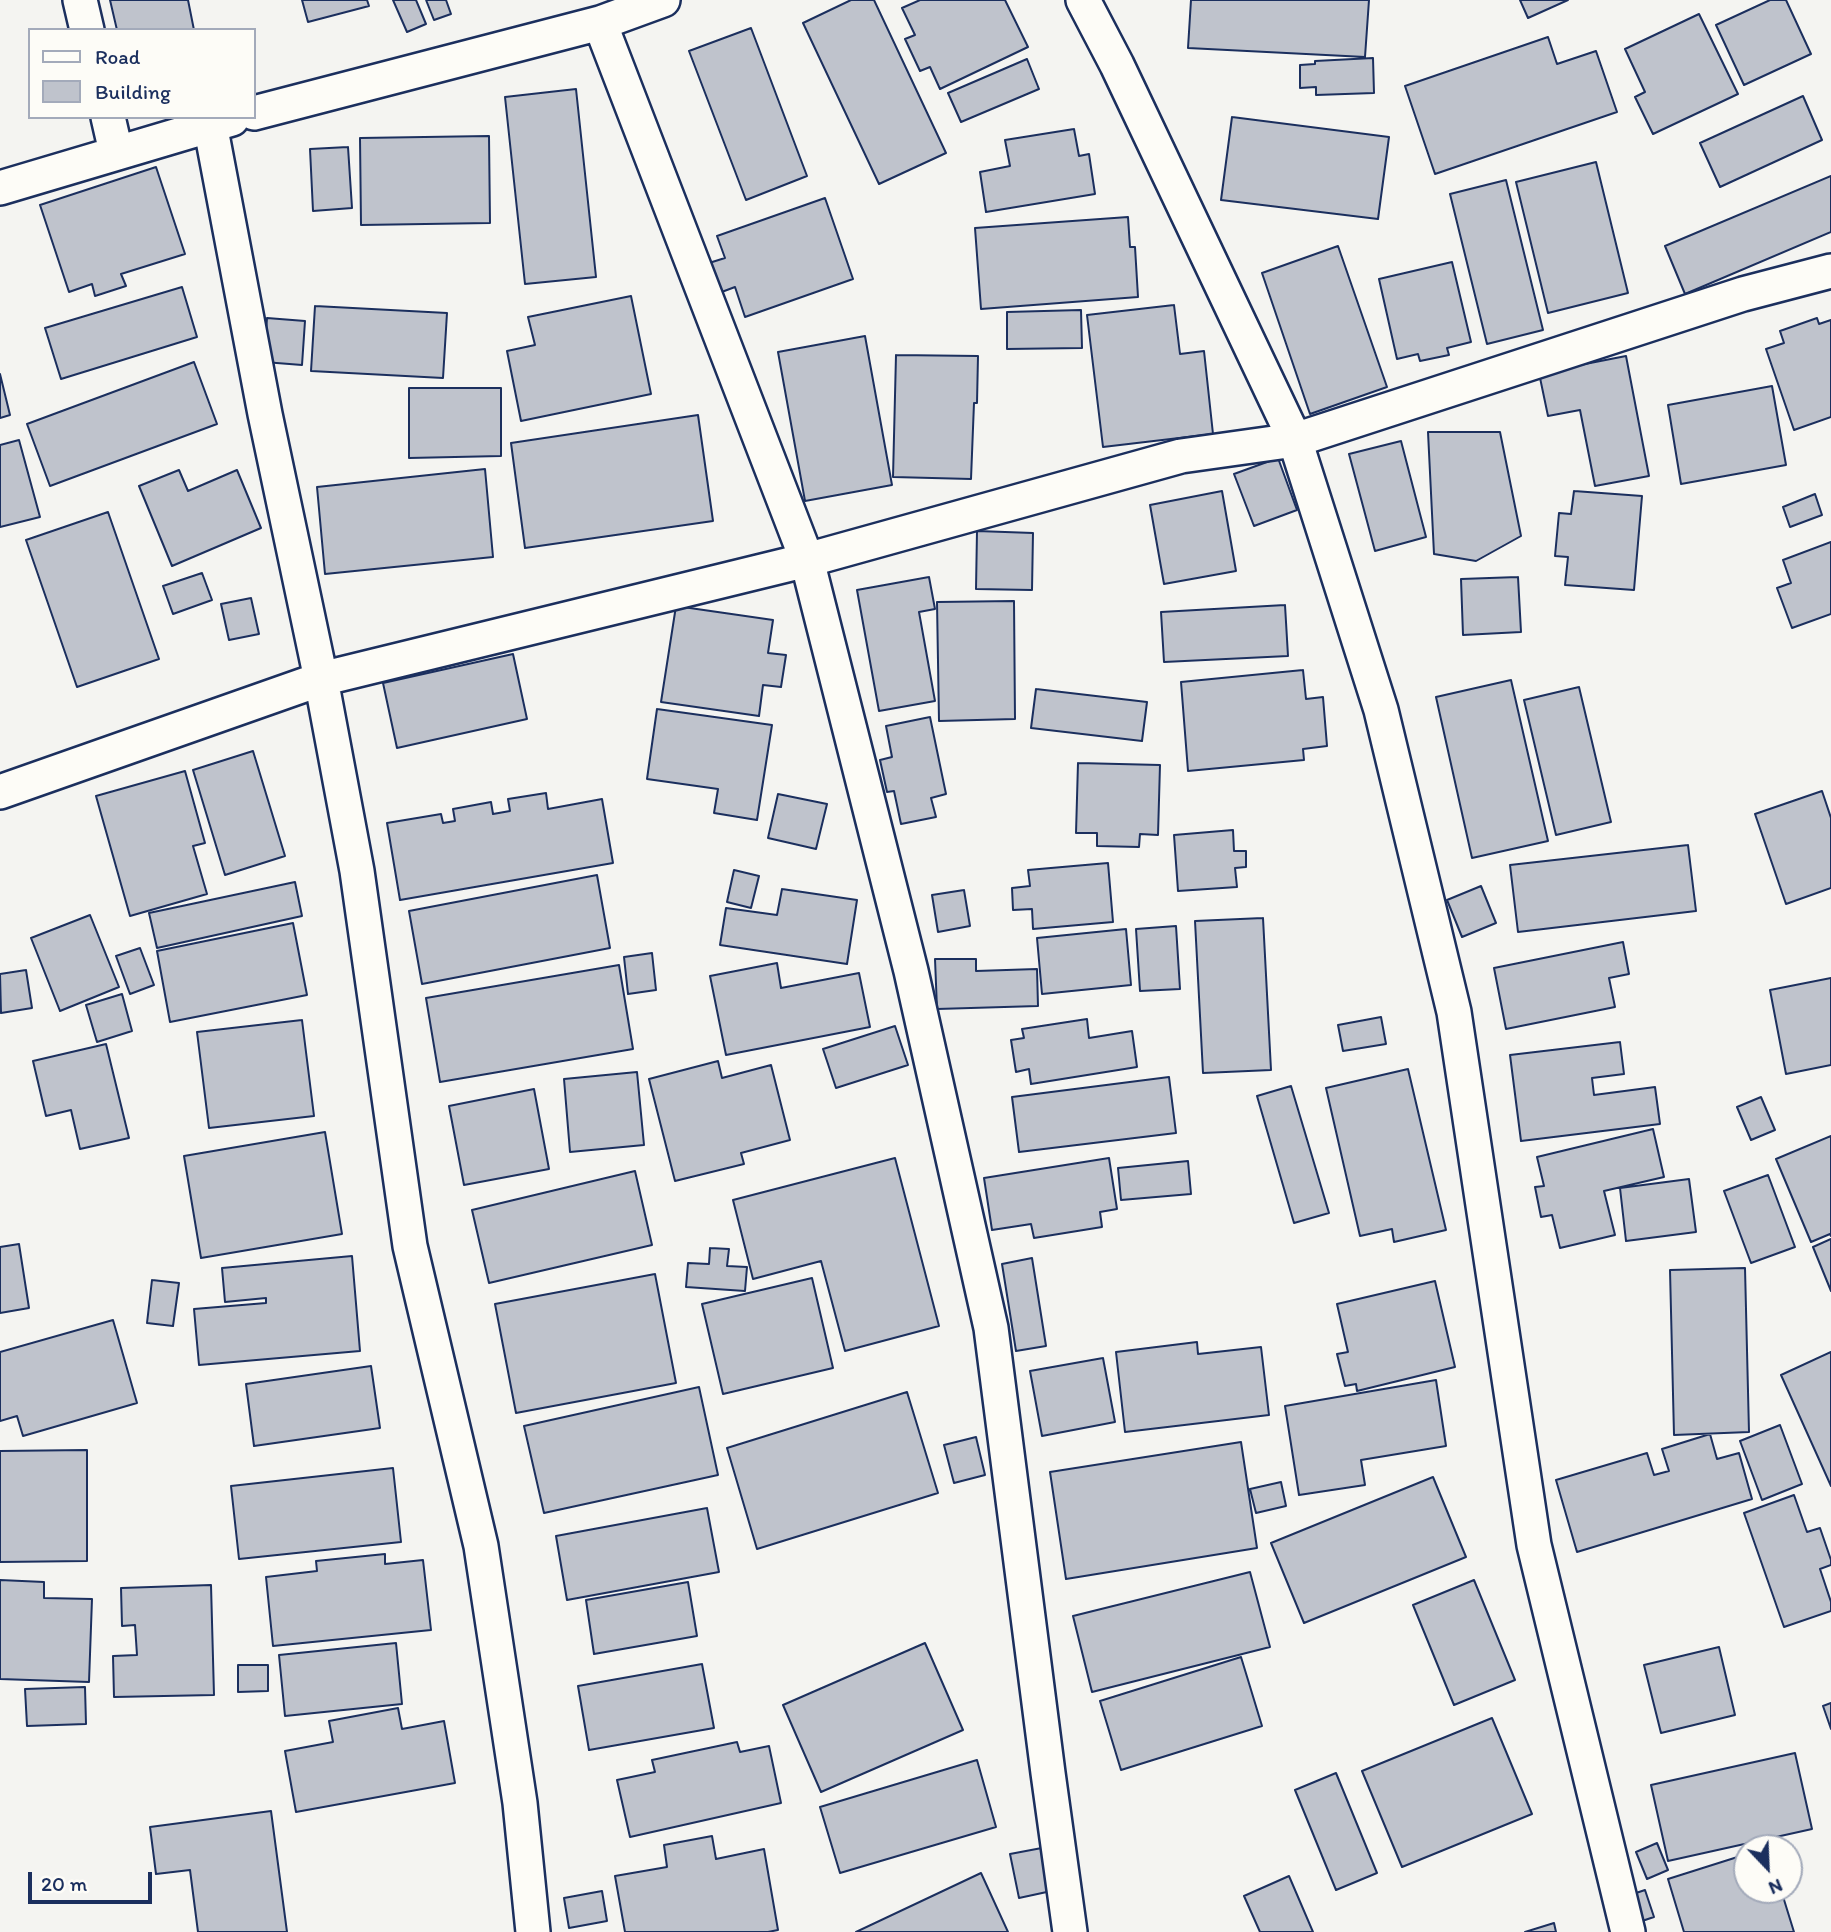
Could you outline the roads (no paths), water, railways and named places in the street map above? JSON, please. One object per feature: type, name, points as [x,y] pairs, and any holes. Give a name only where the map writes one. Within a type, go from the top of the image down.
[{"type":"street","points":[[80,0],[87,28]]},
{"type":"street","points":[[256,112],[600,23],[663,0]]},
{"type":"street","points":[[1083,0],[1129,90],[1295,440],[1381,709],[1454,1012],[1534,1545],[1628,1932]]},
{"type":"street","points":[[600,23],[807,560],[911,971],[990,1328],[1070,1932]]},
{"type":"street","points":[[108,119],[116,152]]},
{"type":"street","points":[[0,188],[224,121],[268,427],[321,679],[357,871],[410,1246],[481,1546],[520,1803],[533,1932]]},
{"type":"street","points":[[0,792],[321,679],[807,560],[1181,456],[1295,440],[1743,294],[1831,271]]}]
